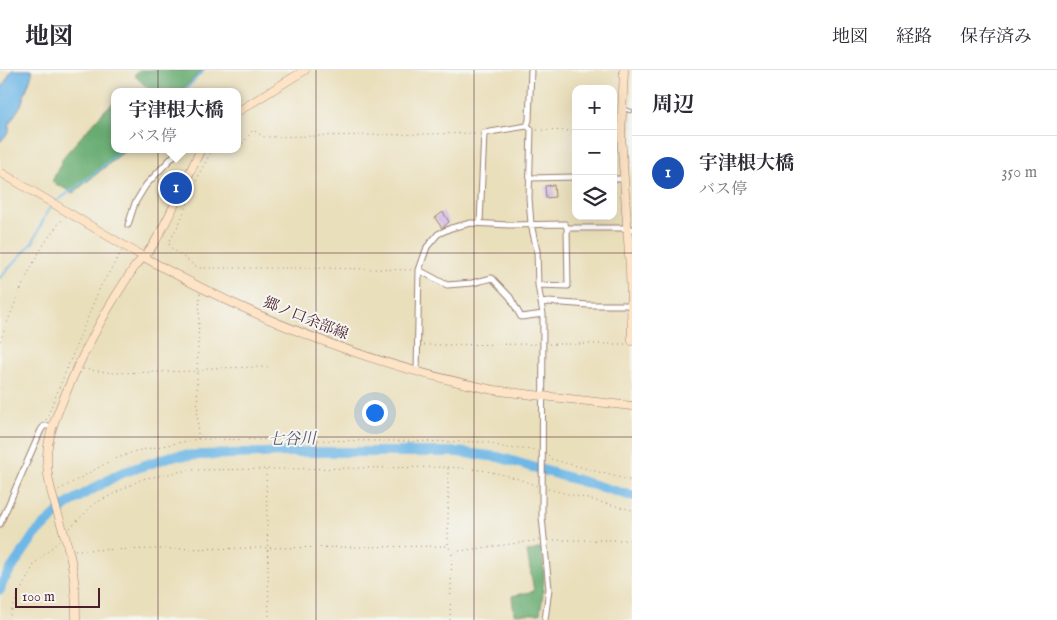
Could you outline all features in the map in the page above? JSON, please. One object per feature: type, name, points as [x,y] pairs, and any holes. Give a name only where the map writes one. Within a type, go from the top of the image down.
[{"type":"street","points":[[241,110],[305,70]]},
{"type":"street","points":[[531,70],[529,198],[531,224],[537,251],[538,285],[543,314],[542,487],[548,589],[545,620]]},
{"type":"street","points":[[624,70],[621,134],[630,229],[632,343]]},
{"type":"street","points":[[480,222],[484,133],[529,128]]},
{"type":"street","points":[[128,225],[135,203],[146,185],[176,153]]},
{"type":"street","points":[[0,524],[86,347],[104,314],[164,227],[198,153]]},
{"type":"street","name":"郷ノ口余部線","points":[[0,172],[121,244],[200,288],[358,353],[417,371],[491,390],[632,406]]},
{"type":"street","points":[[530,178],[572,177]]},
{"type":"street","points":[[617,179],[624,179]]},
{"type":"street","points":[[417,371],[419,270],[427,247],[438,234],[451,228],[480,222],[509,225],[565,224],[567,228],[568,286],[538,285]]},
{"type":"street","points":[[567,228],[630,229]]},
{"type":"street","points":[[419,270],[447,285],[472,283],[492,278],[510,297],[521,317],[543,314]]},
{"type":"street","points":[[541,303],[631,305]]},
{"type":"street","points":[[48,426],[47,470],[52,497],[69,550],[76,601],[76,620]]},
{"type":"lane","points":[[622,109],[631,111]]},
{"type":"path","points":[[529,128],[572,131]]},
{"type":"path","points":[[241,143],[243,143],[253,130],[264,137],[484,133]]},
{"type":"path","points":[[212,153],[201,170],[179,224],[169,242],[170,247],[198,268],[419,270]]},
{"type":"path","points":[[0,341],[26,279],[51,232],[69,212]]},
{"type":"path","points":[[48,426],[100,287],[121,244]]},
{"type":"path","points":[[198,439],[197,371],[200,288]]},
{"type":"path","points":[[418,345],[632,343]]},
{"type":"path","points":[[77,368],[114,373],[268,367]]},
{"type":"path","points":[[52,497],[110,461],[136,451],[198,439],[485,442],[507,448],[542,452],[551,459],[632,481]]},
{"type":"path","points":[[448,467],[448,546],[452,552],[450,620]]},
{"type":"path","points":[[8,620],[18,595],[35,563],[94,504],[142,479],[189,470],[448,467],[483,470],[632,510]]},
{"type":"path","points":[[266,469],[269,620]]},
{"type":"path","points":[[452,552],[544,540],[632,540]]},
{"type":"path","points":[[69,550],[448,546]]},
{"type":"green space","points":[[140,70],[203,70],[184,88],[148,88],[134,75]]},
{"type":"green space","points":[[111,105],[111,153],[122,153],[73,193],[52,182],[64,156]]},
{"type":"green space","points":[[541,548],[544,564],[544,581],[540,614],[514,614],[512,596],[534,591],[527,552]]},
{"type":"water","points":[[12,70],[32,70],[32,74],[21,105],[9,124],[9,132],[0,142],[0,91]]},
{"type":"building","points":[[554,185],[555,197],[546,198],[545,186]]},
{"type":"building","points":[[443,212],[449,222],[442,228],[435,218]]},
{"type":"waterway","points":[[187,88],[204,70]]},
{"type":"waterway","points":[[56,202],[99,170],[118,153]]},
{"type":"waterway","points":[[0,278],[33,242],[52,205]]},
{"type":"waterway","name":"七谷川","points":[[0,590],[3,581],[35,534],[69,503],[119,474],[172,456],[290,452],[457,452],[498,457],[632,496]]},
{"type":"place","name":"宇津根大橋","points":[[176,188]]}]
